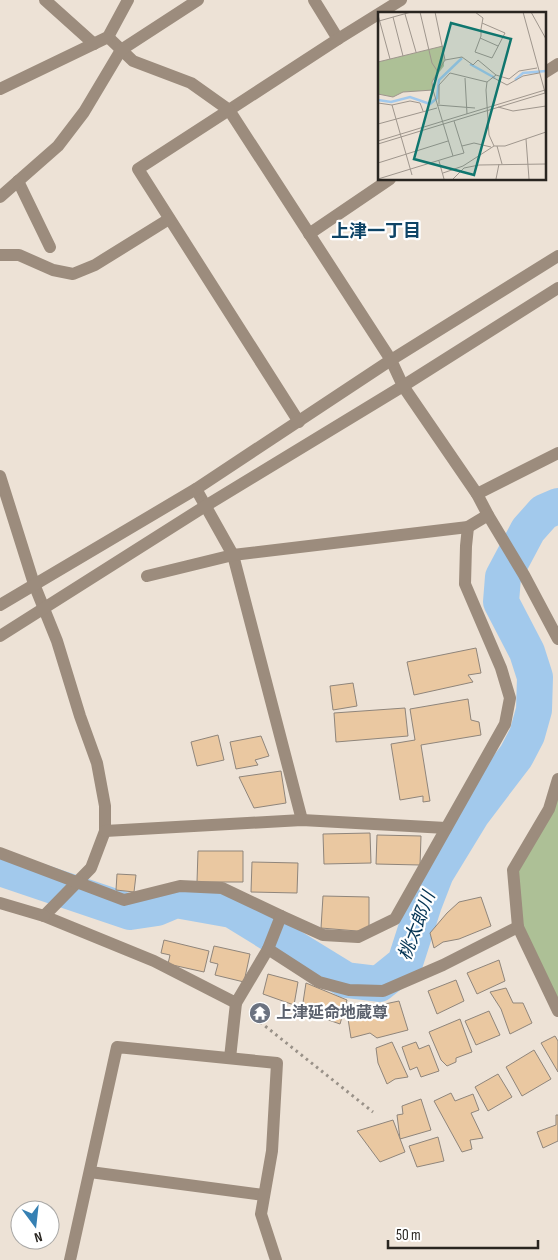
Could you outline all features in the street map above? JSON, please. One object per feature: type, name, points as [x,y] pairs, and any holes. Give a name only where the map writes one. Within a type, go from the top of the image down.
[{"type":"street","points":[[45,0],[94,44]]},
{"type":"street","points":[[0,89],[108,37],[128,0]]},
{"type":"street","points":[[0,197],[58,146],[84,112],[121,50],[198,0]]},
{"type":"street","points":[[314,0],[338,39]]},
{"type":"street","points":[[382,12],[401,0]]},
{"type":"street","points":[[298,422],[138,170],[378,14]]},
{"type":"street","points":[[108,37],[133,60],[191,83],[229,110],[391,360],[403,386],[477,494],[558,637]]},
{"type":"street","points":[[546,72],[558,64]]},
{"type":"street","points":[[309,234],[389,180]]},
{"type":"street","points":[[18,181],[50,247]]},
{"type":"street","points":[[0,256],[19,255],[53,270],[74,274],[95,266],[169,219]]},
{"type":"street","points":[[0,605],[196,488],[391,360],[558,256]]},
{"type":"street","points":[[0,636],[207,505],[403,386],[558,288]]},
{"type":"street","points":[[477,494],[558,453]]},
{"type":"street","points":[[0,476],[34,584],[57,641],[80,716],[97,763],[105,806],[105,831],[92,868],[44,916]]},
{"type":"street","points":[[196,488],[233,555],[302,820]]},
{"type":"street","points":[[147,576],[233,555],[468,527],[488,515]]},
{"type":"street","points":[[0,852],[124,900],[180,886],[222,888],[323,935],[358,937],[395,919],[505,724],[510,698],[501,668],[465,584],[468,527]]},
{"type":"street","points":[[558,779],[554,812],[513,870],[518,928],[558,1011]]},
{"type":"street","points":[[105,831],[302,820],[446,828]]},
{"type":"street","points":[[0,903],[44,916],[154,961],[236,1003]]},
{"type":"street","points":[[230,1058],[236,1003],[268,949],[281,916]]},
{"type":"street","points":[[268,949],[319,982],[349,990],[383,991],[443,965],[518,928]]},
{"type":"street","points":[[70,1260],[118,1047],[277,1063],[272,1151],[261,1214],[276,1260]]},
{"type":"street","points":[[90,1172],[264,1195]]},
{"type":"path","points":[[236,1003],[373,1112]]},
{"type":"green space","points":[[558,779],[558,1011],[518,927],[513,870]]},
{"type":"building","points":[[476,648],[481,673],[468,675],[473,682],[414,695],[407,662]]},
{"type":"building","points":[[353,683],[357,706],[333,710],[330,686]]},
{"type":"building","points":[[468,699],[471,720],[479,722],[481,735],[421,745],[430,801],[423,802],[423,796],[400,800],[391,744],[415,740],[410,709]]},
{"type":"building","points":[[405,708],[408,736],[336,742],[334,713]]},
{"type":"building","points":[[218,735],[224,760],[197,766],[191,742]]},
{"type":"building","points":[[261,736],[269,756],[255,760],[258,765],[236,769],[230,742]]},
{"type":"building","points":[[281,771],[286,803],[254,808],[239,777]]},
{"type":"building","points":[[370,833],[371,863],[324,864],[323,834]]},
{"type":"building","points":[[377,835],[421,836],[420,865],[376,864]]},
{"type":"building","points":[[198,851],[243,851],[243,882],[197,882]]},
{"type":"building","points":[[252,862],[298,863],[297,893],[251,892]]},
{"type":"building","points":[[117,874],[136,875],[134,892],[116,890]]},
{"type":"building","points":[[323,896],[369,897],[369,932],[321,928]]},
{"type":"building","points":[[481,897],[491,926],[459,939],[443,942],[434,948],[430,933],[447,913],[459,902]]},
{"type":"building","points":[[164,940],[209,951],[204,972],[168,964],[170,955],[161,953]]},
{"type":"building","points":[[214,946],[250,954],[244,982],[215,975],[218,964],[210,962]]},
{"type":"building","points":[[499,960],[505,981],[477,994],[467,973]]},
{"type":"building","points":[[268,974],[298,982],[294,1005],[263,994]]},
{"type":"building","points":[[456,980],[464,1001],[437,1014],[428,991]]},
{"type":"building","points":[[306,983],[347,1000],[340,1024],[320,1017],[324,1015],[302,1009]]},
{"type":"building","points":[[506,988],[513,1003],[523,1003],[532,1023],[510,1034],[501,1009],[490,992]]},
{"type":"building","points":[[399,1001],[408,1030],[377,1038],[370,1033],[351,1038],[347,1012]]},
{"type":"building","points":[[489,1011],[500,1035],[476,1045],[465,1021]]},
{"type":"building","points":[[460,1019],[472,1052],[456,1058],[456,1062],[447,1066],[441,1060],[429,1032]]},
{"type":"building","points":[[555,1036],[558,1041],[558,1072],[541,1043]]},
{"type":"building","points":[[392,1042],[408,1077],[395,1079],[387,1084],[378,1063],[376,1048]]},
{"type":"building","points":[[416,1042],[419,1049],[429,1045],[439,1071],[421,1077],[417,1067],[410,1070],[402,1047]]},
{"type":"building","points":[[534,1050],[551,1079],[522,1096],[506,1067]]},
{"type":"building","points":[[498,1074],[512,1097],[488,1111],[475,1087]]},
{"type":"building","points":[[451,1093],[455,1101],[473,1094],[479,1110],[471,1113],[483,1138],[470,1140],[472,1149],[462,1152],[434,1101]]},
{"type":"building","points":[[421,1099],[431,1130],[400,1139],[397,1115],[403,1114],[402,1106]]},
{"type":"building","points":[[556,1115],[558,1115],[558,1141],[543,1148],[537,1132],[556,1125]]},
{"type":"building","points":[[393,1120],[405,1152],[380,1162],[357,1131]]},
{"type":"building","points":[[438,1137],[444,1161],[417,1167],[409,1146]]},
{"type":"waterway","name":"桃太郎川","points":[[0,868],[130,912],[157,908],[176,900],[232,910],[346,980],[379,984],[405,963],[436,873],[472,814],[516,756],[527,735],[534,710],[535,677],[527,652],[501,602],[503,577],[528,530],[544,512],[558,506]]},
{"type":"place","name":"上津延命地蔵尊","points":[[260,1013]]},
{"type":"district","name":"上津一丁目","points":[[376,231]]}]
